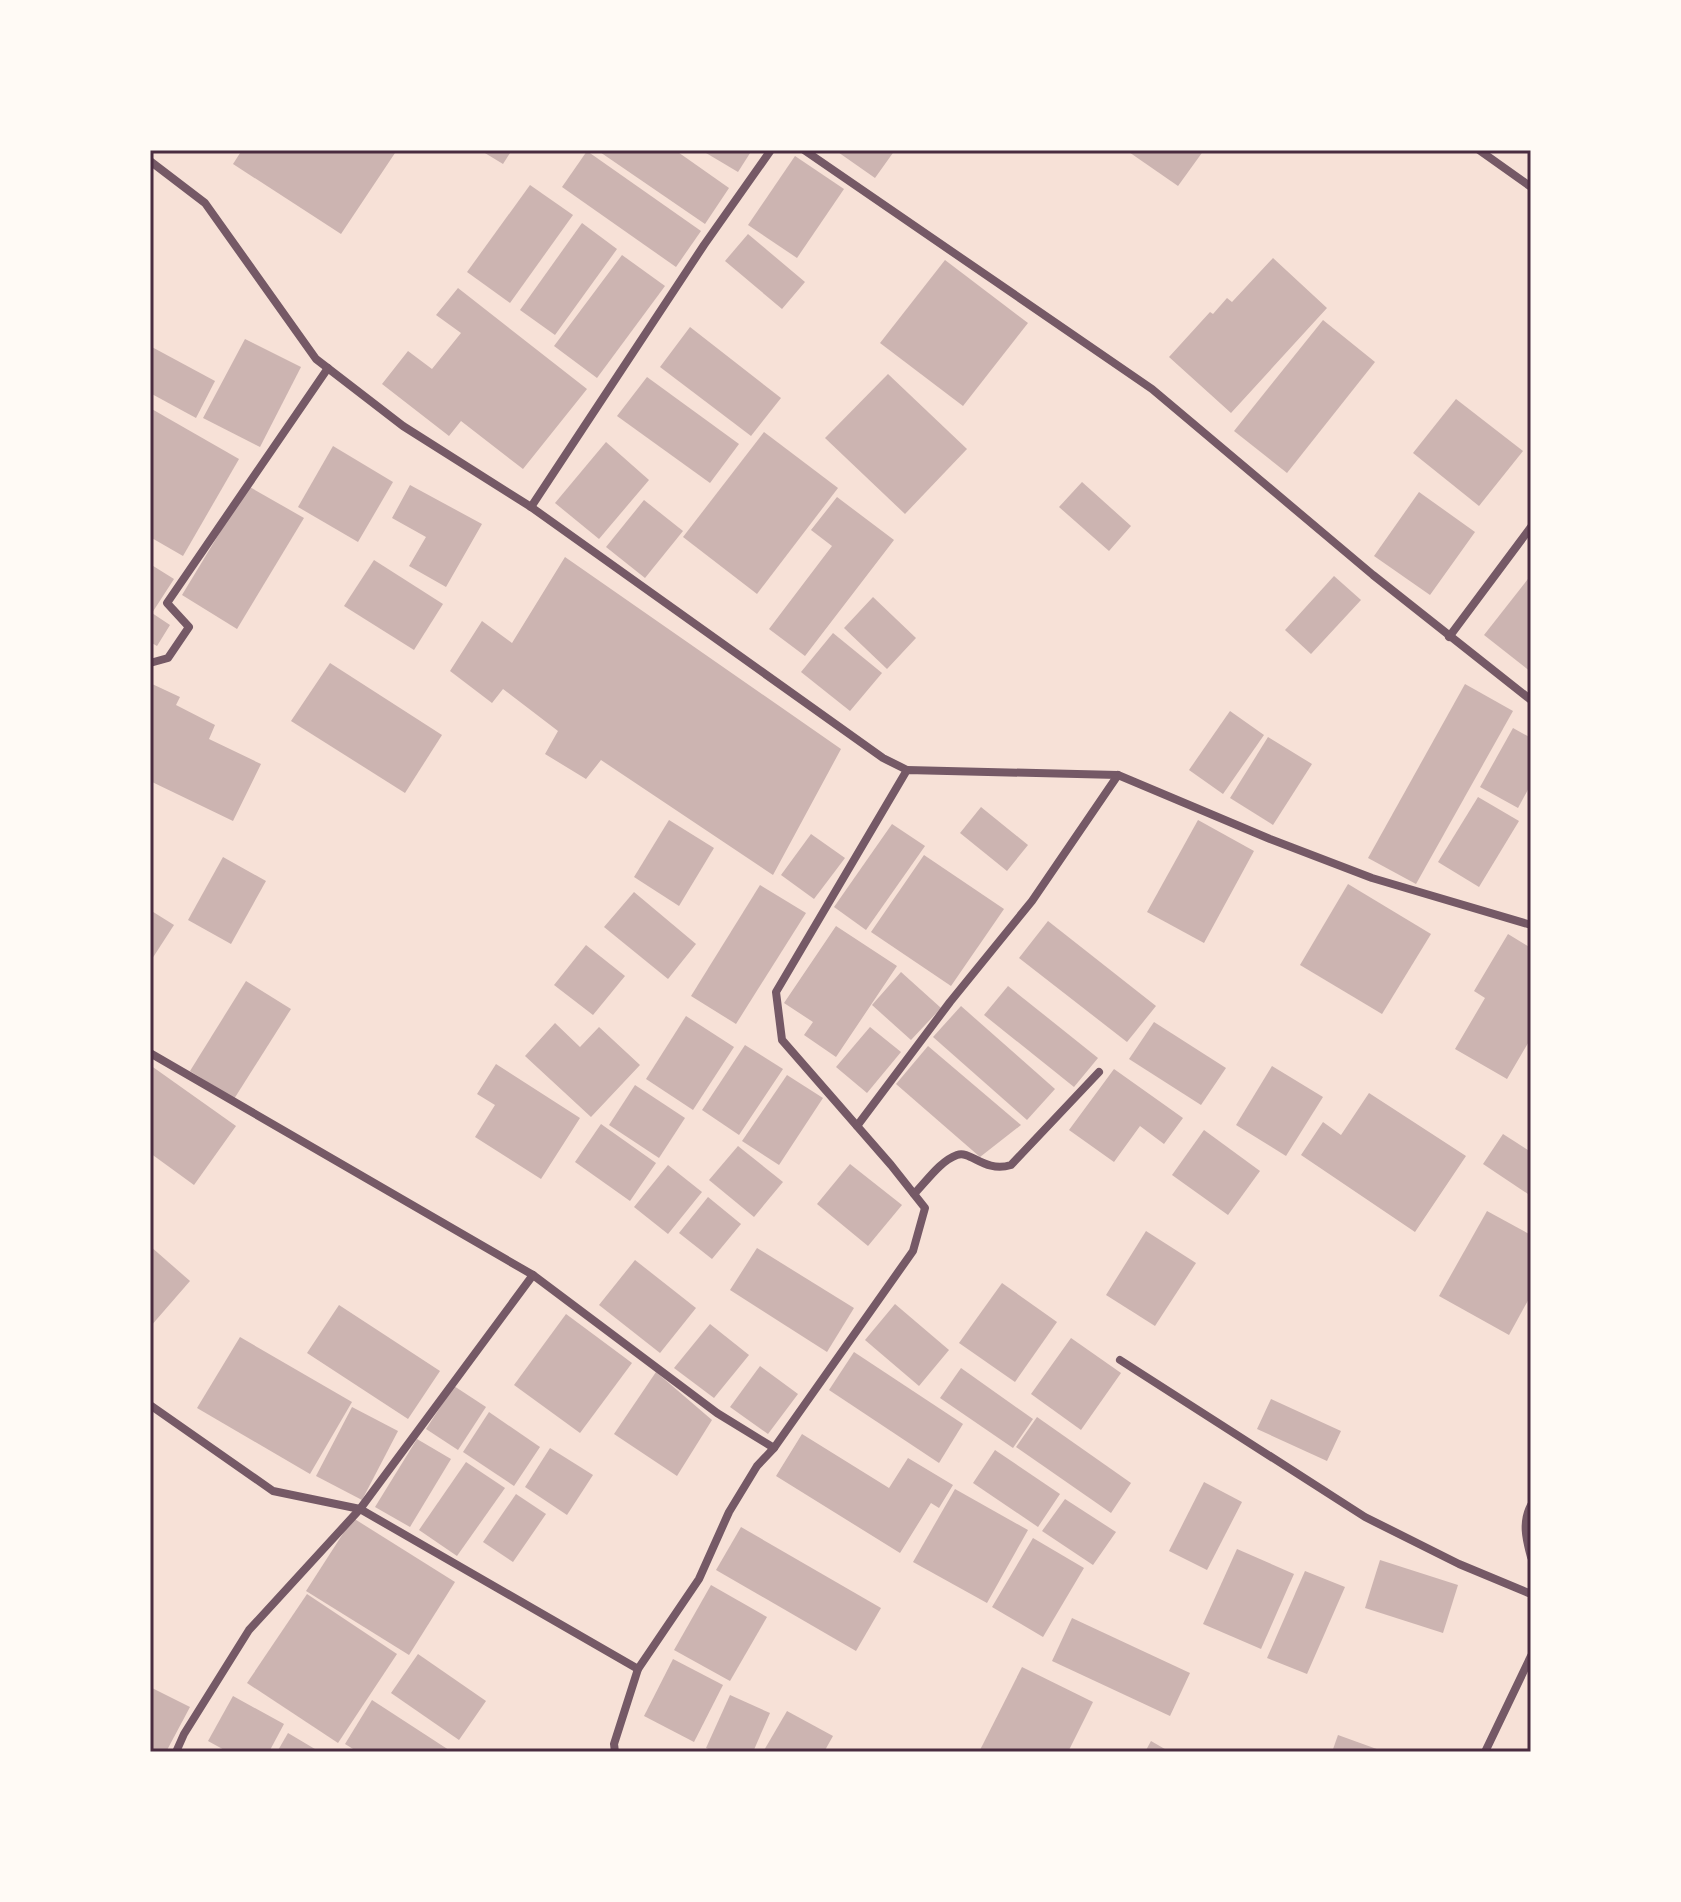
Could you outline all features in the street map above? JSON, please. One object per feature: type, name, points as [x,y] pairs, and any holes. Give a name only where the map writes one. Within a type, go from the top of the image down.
[{"type":"street","points":[[531,507],[704,245],[771,150]]},
{"type":"street","points":[[804,150],[1152,389],[1449,637],[1531,700]]},
{"type":"street","points":[[1479,150],[1531,187]]},
{"type":"street","points":[[150,161],[205,203],[316,359],[403,426],[531,507],[883,758],[907,770],[1118,775],[1372,878],[1531,925]]},
{"type":"street","points":[[150,663],[168,658],[189,627],[167,603],[328,368]]},
{"type":"street","points":[[1449,637],[1531,527]]},
{"type":"street","points":[[615,1752],[614,1744],[638,1669],[699,1579],[729,1512],[757,1466],[774,1448],[913,1251],[925,1208],[782,1040],[776,992],[907,770]]},
{"type":"street","points":[[857,1126],[950,1002],[1032,901],[1118,775]]},
{"type":"street","points":[[150,1053],[533,1275],[717,1413],[774,1448]]},
{"type":"street","points":[[914,1194],[956,1155],[964,1154],[984,1166],[1000,1168],[1011,1165],[1099,1072]]},
{"type":"street","points":[[176,1752],[249,1630],[360,1509],[533,1275]]},
{"type":"street","points":[[1120,1360],[1365,1517],[1459,1564],[1531,1594]]},
{"type":"street","points":[[150,1405],[273,1491],[360,1509],[638,1669]]},
{"type":"street","points":[[1531,1505],[1526,1514],[1526,1539],[1531,1557]]},
{"type":"street","points":[[1485,1752],[1531,1656]]},
{"type":"building","points":[[242,150],[397,150],[341,234],[233,164]]},
{"type":"building","points":[[480,150],[512,150],[503,164]]},
{"type":"building","points":[[597,150],[675,150],[729,188],[705,224]]},
{"type":"building","points":[[701,150],[752,150],[738,172]]},
{"type":"building","points":[[835,150],[895,150],[875,178]]},
{"type":"building","points":[[1126,150],[1204,150],[1178,186]]},
{"type":"building","points":[[587,151],[701,231],[676,267],[562,187]]},
{"type":"building","points":[[795,156],[844,189],[797,258],[748,225]]},
{"type":"building","points":[[530,185],[573,215],[510,303],[467,272]]},
{"type":"building","points":[[582,223],[617,249],[555,335],[520,310]]},
{"type":"building","points":[[748,234],[805,282],[782,309],[725,261]]},
{"type":"building","points":[[622,255],[665,286],[597,378],[554,346]]},
{"type":"building","points":[[1273,258],[1327,308],[1231,413],[1169,357],[1210,312],[1213,314],[1227,298],[1232,302]]},
{"type":"building","points":[[945,260],[1028,323],[963,406],[880,343]]},
{"type":"building","points":[[458,288],[587,389],[523,469],[461,421],[449,436],[382,384],[408,351],[432,369],[461,333],[436,315]]},
{"type":"building","points":[[1323,320],[1375,362],[1287,473],[1234,431]]},
{"type":"building","points":[[690,327],[781,398],[751,436],[660,367]]},
{"type":"building","points":[[245,339],[301,367],[260,447],[203,418]]},
{"type":"building","points":[[150,346],[215,381],[196,418],[150,393]]},
{"type":"building","points":[[888,374],[967,449],[905,514],[825,438]]},
{"type":"building","points":[[647,377],[739,444],[710,483],[617,416]]},
{"type":"building","points":[[1456,399],[1523,451],[1479,506],[1413,453]]},
{"type":"building","points":[[150,408],[239,459],[183,556],[150,537]]},
{"type":"building","points":[[764,432],[838,488],[757,594],[683,537]]},
{"type":"building","points":[[606,442],[649,480],[599,539],[555,503]]},
{"type":"building","points":[[333,446],[393,482],[358,542],[298,507]]},
{"type":"building","points":[[1082,482],[1131,526],[1109,551],[1059,507]]},
{"type":"building","points":[[410,485],[482,524],[446,587],[409,566],[426,537],[392,518]]},
{"type":"building","points":[[248,486],[304,518],[237,629],[182,595]]},
{"type":"building","points":[[1419,492],[1475,532],[1430,595],[1374,556]]},
{"type":"building","points":[[837,497],[894,540],[805,656],[769,629],[832,546],[811,530]]},
{"type":"building","points":[[644,500],[683,531],[645,578],[606,547]]},
{"type":"building","points":[[565,557],[841,749],[773,875],[601,760],[586,779],[545,754],[558,731],[503,689],[492,703],[450,671],[482,621],[512,643]]},
{"type":"building","points":[[374,560],[443,604],[414,650],[344,606]]},
{"type":"building","points":[[150,564],[174,579],[152,613],[170,625],[157,646],[150,642]]},
{"type":"building","points":[[1531,575],[1531,672],[1484,635]]},
{"type":"building","points":[[1334,576],[1361,600],[1311,654],[1285,630]]},
{"type":"building","points":[[873,597],[916,638],[887,669],[844,628]]},
{"type":"building","points":[[833,633],[882,673],[850,711],[801,672]]},
{"type":"building","points":[[330,663],[442,735],[405,793],[291,721]]},
{"type":"building","points":[[150,683],[180,697],[176,705],[215,725],[209,739],[261,764],[233,821],[150,781]]},
{"type":"building","points":[[1465,684],[1513,711],[1416,884],[1368,858]]},
{"type":"building","points":[[1230,711],[1264,735],[1223,794],[1189,770]]},
{"type":"building","points":[[1513,728],[1531,738],[1531,784],[1518,808],[1480,787]]},
{"type":"building","points":[[1268,737],[1312,764],[1273,825],[1230,798]]},
{"type":"building","points":[[1478,797],[1519,821],[1479,887],[1438,862]]},
{"type":"building","points":[[981,807],[1028,845],[1007,871],[960,833]]},
{"type":"building","points":[[669,820],[714,848],[679,906],[634,877]]},
{"type":"building","points":[[1198,820],[1254,851],[1204,943],[1147,912]]},
{"type":"building","points":[[892,824],[925,846],[866,930],[834,907]]},
{"type":"building","points":[[811,834],[845,858],[814,899],[781,875]]},
{"type":"building","points":[[924,855],[1004,909],[951,986],[871,932]]},
{"type":"building","points":[[223,857],[266,881],[231,944],[188,920]]},
{"type":"building","points":[[1348,884],[1431,934],[1382,1014],[1300,965]]},
{"type":"building","points":[[760,885],[806,913],[736,1024],[691,996]]},
{"type":"building","points":[[634,892],[696,944],[668,979],[604,927]]},
{"type":"building","points":[[150,910],[174,925],[150,962]]},
{"type":"building","points":[[1048,921],[1156,1006],[1127,1042],[1019,958]]},
{"type":"building","points":[[836,926],[897,966],[836,1057],[804,1035],[813,1022],[784,1003]]},
{"type":"building","points":[[1508,934],[1531,948],[1531,1038],[1507,1079],[1455,1049],[1485,998],[1474,991]]},
{"type":"building","points":[[586,945],[625,976],[593,1015],[554,985]]},
{"type":"building","points":[[901,972],[941,1008],[911,1040],[872,1005]]},
{"type":"building","points":[[246,981],[291,1009],[234,1099],[190,1071]]},
{"type":"building","points":[[1008,986],[1098,1058],[1074,1087],[984,1015]]},
{"type":"building","points":[[961,1006],[1055,1089],[1027,1120],[933,1037]]},
{"type":"building","points":[[686,1016],[734,1047],[693,1110],[646,1079]]},
{"type":"building","points":[[1154,1022],[1226,1068],[1201,1105],[1129,1059]]},
{"type":"building","points":[[555,1023],[580,1047],[599,1027],[640,1065],[591,1117],[525,1056]]},
{"type":"building","points":[[870,1027],[901,1052],[867,1093],[836,1067]]},
{"type":"building","points":[[745,1045],[783,1069],[739,1135],[702,1110]]},
{"type":"building","points":[[928,1046],[1021,1125],[980,1157],[896,1084]]},
{"type":"building","points":[[496,1064],[580,1118],[541,1179],[475,1137],[495,1105],[477,1094]]},
{"type":"building","points":[[150,1065],[236,1126],[194,1185],[150,1153]]},
{"type":"building","points":[[1272,1066],[1323,1097],[1286,1156],[1236,1125]]},
{"type":"building","points":[[1114,1069],[1183,1118],[1164,1144],[1140,1126],[1114,1162],[1069,1130]]},
{"type":"building","points":[[787,1075],[823,1098],[779,1165],[742,1141]]},
{"type":"building","points":[[635,1085],[685,1118],[659,1158],[609,1125]]},
{"type":"building","points":[[1369,1093],[1466,1156],[1415,1232],[1301,1155],[1323,1122],[1341,1135]]},
{"type":"building","points":[[601,1124],[656,1163],[630,1201],[575,1162]]},
{"type":"building","points":[[1204,1130],[1260,1171],[1228,1215],[1172,1175]]},
{"type":"building","points":[[1503,1134],[1531,1152],[1531,1190],[1528,1194],[1483,1164]]},
{"type":"building","points":[[738,1146],[783,1182],[754,1217],[709,1180]]},
{"type":"building","points":[[850,1164],[902,1205],[868,1246],[817,1204]]},
{"type":"building","points":[[668,1165],[702,1192],[668,1234],[634,1207]]},
{"type":"building","points":[[708,1197],[741,1224],[712,1259],[679,1233]]},
{"type":"building","points":[[1487,1211],[1531,1235],[1531,1295],[1509,1335],[1439,1296]]},
{"type":"building","points":[[1146,1231],[1196,1263],[1155,1326],[1106,1295]]},
{"type":"building","points":[[150,1246],[190,1281],[150,1327]]},
{"type":"building","points":[[757,1248],[854,1308],[827,1352],[730,1290]]},
{"type":"building","points":[[635,1260],[696,1308],[660,1353],[599,1305]]},
{"type":"building","points":[[1002,1283],[1057,1322],[1015,1382],[959,1343]]},
{"type":"building","points":[[895,1304],[949,1350],[919,1386],[865,1340]]},
{"type":"building","points":[[339,1305],[440,1371],[408,1419],[307,1353]]},
{"type":"building","points":[[566,1314],[632,1363],[580,1433],[514,1385]]},
{"type":"building","points":[[710,1324],[749,1355],[714,1398],[674,1368]]},
{"type":"building","points":[[240,1337],[352,1402],[310,1474],[197,1408]]},
{"type":"building","points":[[1071,1338],[1121,1373],[1081,1430],[1031,1394]]},
{"type":"building","points":[[854,1352],[963,1424],[939,1463],[829,1390]]},
{"type":"building","points":[[760,1366],[798,1394],[768,1434],[730,1407]]},
{"type":"building","points":[[961,1368],[1033,1419],[1013,1448],[940,1398]]},
{"type":"building","points":[[656,1372],[712,1420],[677,1476],[614,1434]]},
{"type":"building","points":[[454,1386],[486,1407],[458,1450],[426,1429]]},
{"type":"building","points":[[1271,1399],[1341,1431],[1327,1461],[1257,1429]]},
{"type":"building","points":[[352,1407],[398,1431],[362,1500],[316,1476]]},
{"type":"building","points":[[489,1412],[540,1447],[514,1486],[463,1452]]},
{"type":"building","points":[[1037,1417],[1131,1483],[1111,1513],[1016,1447]]},
{"type":"building","points":[[802,1434],[889,1488],[908,1458],[953,1485],[939,1508],[931,1503],[900,1553],[776,1476]]},
{"type":"building","points":[[417,1439],[451,1459],[410,1527],[375,1507]]},
{"type":"building","points":[[550,1448],[593,1475],[567,1515],[525,1487]]},
{"type":"building","points":[[995,1450],[1060,1494],[1038,1527],[973,1483]]},
{"type":"building","points":[[466,1462],[505,1488],[457,1556],[419,1530]]},
{"type":"building","points":[[1204,1482],[1242,1502],[1207,1570],[1169,1551]]},
{"type":"building","points":[[955,1489],[1028,1530],[987,1603],[913,1562]]},
{"type":"building","points":[[516,1494],[546,1514],[513,1562],[483,1542]]},
{"type":"building","points":[[1065,1499],[1116,1532],[1093,1565],[1042,1531]]},
{"type":"building","points":[[353,1518],[455,1582],[409,1655],[306,1591]]},
{"type":"building","points":[[741,1527],[881,1608],[856,1651],[716,1570]]},
{"type":"building","points":[[1033,1538],[1084,1568],[1043,1637],[992,1607]]},
{"type":"building","points":[[1237,1549],[1294,1574],[1261,1649],[1203,1624]]},
{"type":"building","points":[[1380,1560],[1458,1585],[1443,1633],[1365,1608]]},
{"type":"building","points":[[1305,1571],[1345,1587],[1307,1674],[1267,1658]]},
{"type":"building","points":[[711,1585],[767,1617],[730,1681],[674,1650]]},
{"type":"building","points":[[307,1594],[397,1654],[338,1743],[247,1683]]},
{"type":"building","points":[[1072,1618],[1190,1673],[1170,1716],[1052,1661]]},
{"type":"building","points":[[418,1654],[486,1701],[459,1740],[391,1693]]},
{"type":"building","points":[[673,1659],[723,1685],[694,1742],[644,1716]]},
{"type":"building","points":[[1022,1667],[1093,1702],[1068,1752],[980,1750]]},
{"type":"building","points":[[150,1687],[190,1707],[166,1752],[150,1752]]},
{"type":"building","points":[[730,1695],[770,1713],[753,1752],[714,1752],[706,1748]]},
{"type":"building","points":[[233,1696],[284,1724],[269,1752],[228,1752],[208,1741]]},
{"type":"building","points":[[372,1700],[452,1752],[358,1752],[345,1744]]},
{"type":"building","points":[[787,1711],[833,1736],[824,1752],[763,1752]]},
{"type":"building","points":[[288,1733],[320,1752],[277,1752]]},
{"type":"building","points":[[1338,1735],[1385,1752],[1332,1752]]},
{"type":"building","points":[[1151,1741],[1170,1752],[1145,1752]]}]
